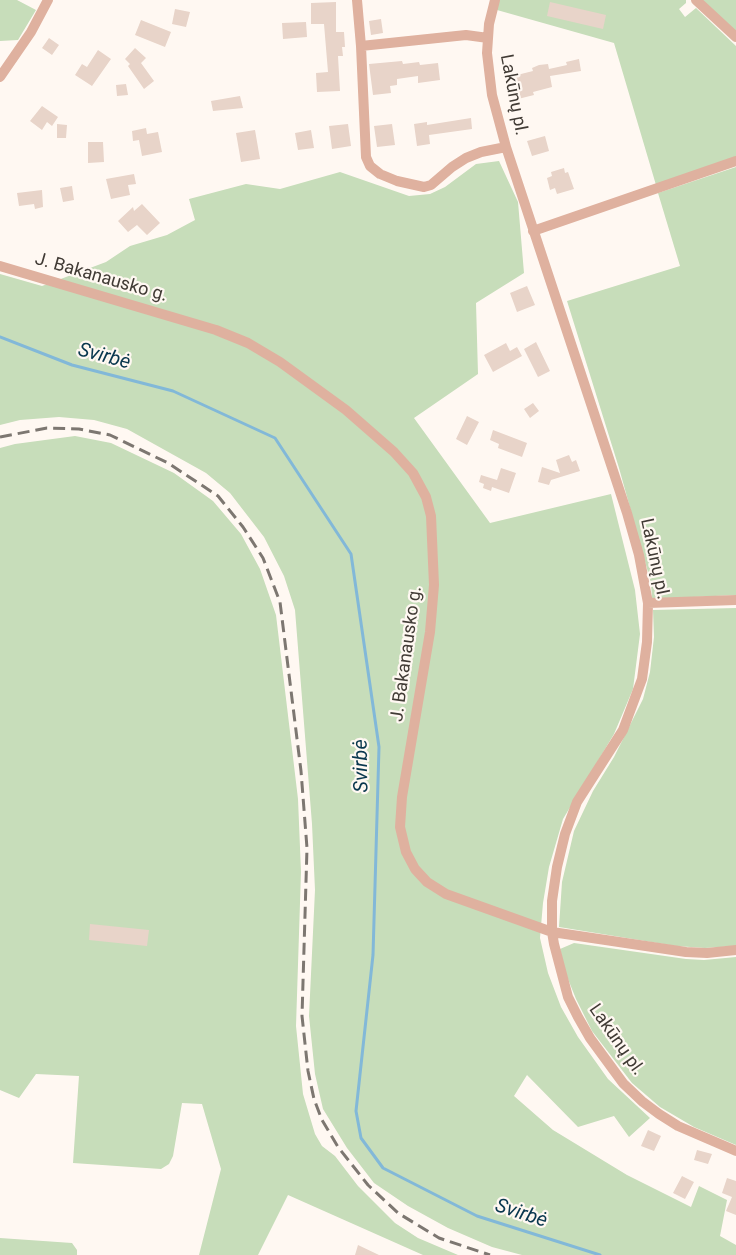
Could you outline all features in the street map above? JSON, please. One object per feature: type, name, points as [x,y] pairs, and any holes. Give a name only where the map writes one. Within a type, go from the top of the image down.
[{"type":"street","points":[[0,77],[31,32],[48,0]]},
{"type":"street","points":[[357,0],[366,158],[370,166],[380,174],[397,181],[424,187],[431,185],[466,158],[481,152],[506,147]]},
{"type":"street","name":"Lakūnų pl.","points":[[495,0],[488,38],[489,76],[506,147],[627,513],[639,555],[648,603],[648,632],[642,679],[623,730],[578,802],[565,834],[556,867],[552,901],[552,932],[568,997],[590,1038],[623,1083],[643,1102],[669,1120],[736,1151]]},
{"type":"street","points":[[696,0],[736,37]]},
{"type":"street","points":[[361,46],[466,35],[488,38]]},
{"type":"street","points":[[533,231],[736,161]]},
{"type":"street","name":"J. Bakanausko g.","points":[[0,266],[216,330],[248,343],[280,362],[346,411],[394,452],[413,472],[426,497],[431,516],[434,585],[430,632],[402,797],[400,827],[406,852],[415,868],[427,882],[446,894],[552,932],[686,952],[736,951]]},
{"type":"street","points":[[648,603],[736,600]]},
{"type":"green space","points":[[0,0],[17,0],[36,10],[18,40],[0,41]]},
{"type":"green space","points":[[499,0],[686,0],[686,3],[679,9],[685,17],[696,8],[736,46],[736,157],[656,185],[614,43],[497,10]]},
{"type":"green space","points":[[701,0],[736,0],[736,32]]},
{"type":"green space","points":[[499,161],[518,202],[524,273],[476,303],[478,374],[414,418],[490,523],[611,494],[635,590],[640,634],[633,689],[614,734],[563,819],[549,867],[540,938],[548,973],[561,1007],[578,1037],[608,1079],[650,1118],[629,1137],[614,1116],[578,1127],[527,1075],[514,1096],[553,1130],[627,1175],[691,1207],[699,1186],[727,1200],[720,1236],[736,1245],[736,1255],[522,1255],[492,1247],[448,1228],[408,1206],[374,1183],[347,1148],[323,1109],[315,1074],[309,1016],[315,890],[312,824],[295,610],[284,576],[264,537],[230,493],[206,473],[127,429],[94,420],[59,417],[20,420],[0,425],[0,274],[42,286],[106,262],[130,246],[167,235],[195,220],[189,199],[246,184],[280,189],[340,172],[409,196],[430,194],[445,187],[476,164]]},
{"type":"green space","points":[[736,167],[736,595],[652,599],[651,583],[619,468],[567,301],[680,266],[658,193]]},
{"type":"green space","points":[[75,436],[111,443],[174,473],[213,501],[241,534],[260,569],[276,615],[298,799],[301,872],[296,1026],[303,1094],[315,1134],[322,1146],[335,1156],[358,1186],[395,1223],[418,1238],[458,1255],[423,1255],[288,1195],[258,1255],[199,1255],[221,1169],[202,1104],[182,1103],[173,1156],[169,1164],[161,1169],[73,1163],[79,1076],[36,1074],[19,1098],[0,1090],[0,448]]},
{"type":"green space","points":[[736,608],[736,946],[705,948],[676,946],[559,927],[562,882],[574,831],[643,699],[650,672],[654,637],[653,610]]},
{"type":"green space","points":[[574,943],[686,959],[736,957],[736,1145],[694,1127],[660,1107],[632,1083],[592,1031],[576,999],[566,974],[560,949]]},
{"type":"green space","points":[[0,1238],[72,1243],[77,1250],[77,1255],[0,1255]]},
{"type":"building","points":[[336,2],[336,32],[344,32],[345,47],[342,47],[343,56],[338,56],[340,91],[317,92],[316,73],[328,72],[324,24],[311,24],[311,3]]},
{"type":"building","points":[[550,2],[606,15],[603,29],[547,16]]},
{"type":"building","points":[[175,9],[190,12],[186,27],[172,24]]},
{"type":"building","points":[[381,19],[383,33],[371,35],[369,21]]},
{"type":"building","points":[[141,20],[171,32],[165,47],[135,35]]},
{"type":"building","points":[[306,22],[307,37],[283,39],[282,23]]},
{"type":"building","points":[[49,38],[59,45],[52,55],[42,48]]},
{"type":"building","points":[[135,48],[146,58],[141,63],[154,81],[144,89],[125,59]]},
{"type":"building","points":[[98,50],[111,59],[92,86],[75,75],[82,64],[87,67]]},
{"type":"building","points":[[579,59],[581,71],[550,76],[552,87],[518,99],[513,76],[533,71],[532,68],[539,65],[548,64],[549,69],[567,65],[566,62]]},
{"type":"building","points":[[402,61],[403,64],[419,62],[420,65],[438,63],[440,80],[418,83],[418,76],[397,79],[397,85],[390,86],[391,93],[373,95],[369,64]]},
{"type":"building","points":[[126,84],[128,95],[117,96],[116,85]]},
{"type":"building","points":[[240,96],[243,108],[213,111],[211,101]]},
{"type":"building","points":[[42,106],[58,117],[52,126],[47,122],[42,130],[30,121]]},
{"type":"building","points":[[471,118],[472,129],[429,135],[430,144],[417,146],[414,124],[427,122],[427,125]]},
{"type":"building","points":[[57,124],[67,125],[66,138],[57,138]]},
{"type":"building","points":[[348,124],[351,146],[332,149],[329,126]]},
{"type":"building","points":[[392,124],[395,145],[377,147],[374,126]]},
{"type":"building","points":[[146,128],[147,134],[158,132],[162,152],[142,156],[139,140],[133,141],[132,131]]},
{"type":"building","points":[[255,130],[260,159],[241,162],[236,133]]},
{"type":"building","points":[[311,130],[314,148],[298,150],[295,133]]},
{"type":"building","points":[[545,136],[549,151],[532,156],[527,141]]},
{"type":"building","points":[[88,142],[103,142],[104,162],[88,163]]},
{"type":"building","points":[[564,168],[565,173],[568,172],[574,189],[557,194],[555,188],[550,190],[547,178],[552,176],[551,172]]},
{"type":"building","points":[[134,174],[136,184],[128,185],[130,195],[111,199],[106,179]]},
{"type":"building","points":[[72,186],[74,200],[63,202],[60,188]]},
{"type":"building","points":[[42,190],[43,207],[35,209],[34,204],[19,206],[17,193]]},
{"type":"building","points":[[142,204],[160,223],[147,235],[137,225],[128,232],[118,221],[133,207],[134,211]]},
{"type":"building","points":[[527,286],[535,305],[517,312],[510,293]]},
{"type":"building","points":[[536,342],[550,371],[538,377],[524,349]]},
{"type":"building","points":[[506,343],[510,351],[517,347],[522,356],[493,372],[484,355]]},
{"type":"building","points":[[533,403],[539,411],[530,418],[524,409]]},
{"type":"building","points":[[467,416],[479,422],[467,445],[456,439]]},
{"type":"building","points":[[493,430],[527,443],[522,457],[498,448],[499,444],[490,440]]},
{"type":"building","points":[[569,455],[572,462],[576,460],[580,471],[551,480],[549,485],[538,482],[542,467],[560,473],[556,460]]},
{"type":"building","points":[[501,468],[516,473],[509,493],[492,487],[491,491],[483,488],[484,484],[479,482],[481,475],[497,480]]},
{"type":"building","points":[[90,924],[149,930],[147,946],[89,940]]},
{"type":"building","points":[[648,1130],[661,1136],[654,1151],[641,1146]]},
{"type":"building","points":[[697,1150],[712,1154],[708,1164],[694,1160]]},
{"type":"building","points":[[682,1176],[694,1182],[685,1199],[673,1193]]},
{"type":"building","points":[[727,1178],[736,1181],[736,1215],[726,1211],[732,1197],[722,1193]]},
{"type":"building","points":[[358,1245],[379,1255],[355,1255]]},
{"type":"waterway","name":"Svirbė","points":[[0,337],[72,365],[173,391],[275,438],[351,554],[379,747],[373,955],[356,1111],[361,1138],[383,1168],[477,1216],[600,1255]]},
{"type":"railway","points":[[0,437],[47,428],[79,429],[110,435],[168,463],[218,496],[243,527],[263,558],[280,602],[301,771],[307,848],[302,1016],[308,1071],[314,1099],[322,1120],[338,1147],[368,1185],[398,1213],[439,1238],[490,1255]]}]
